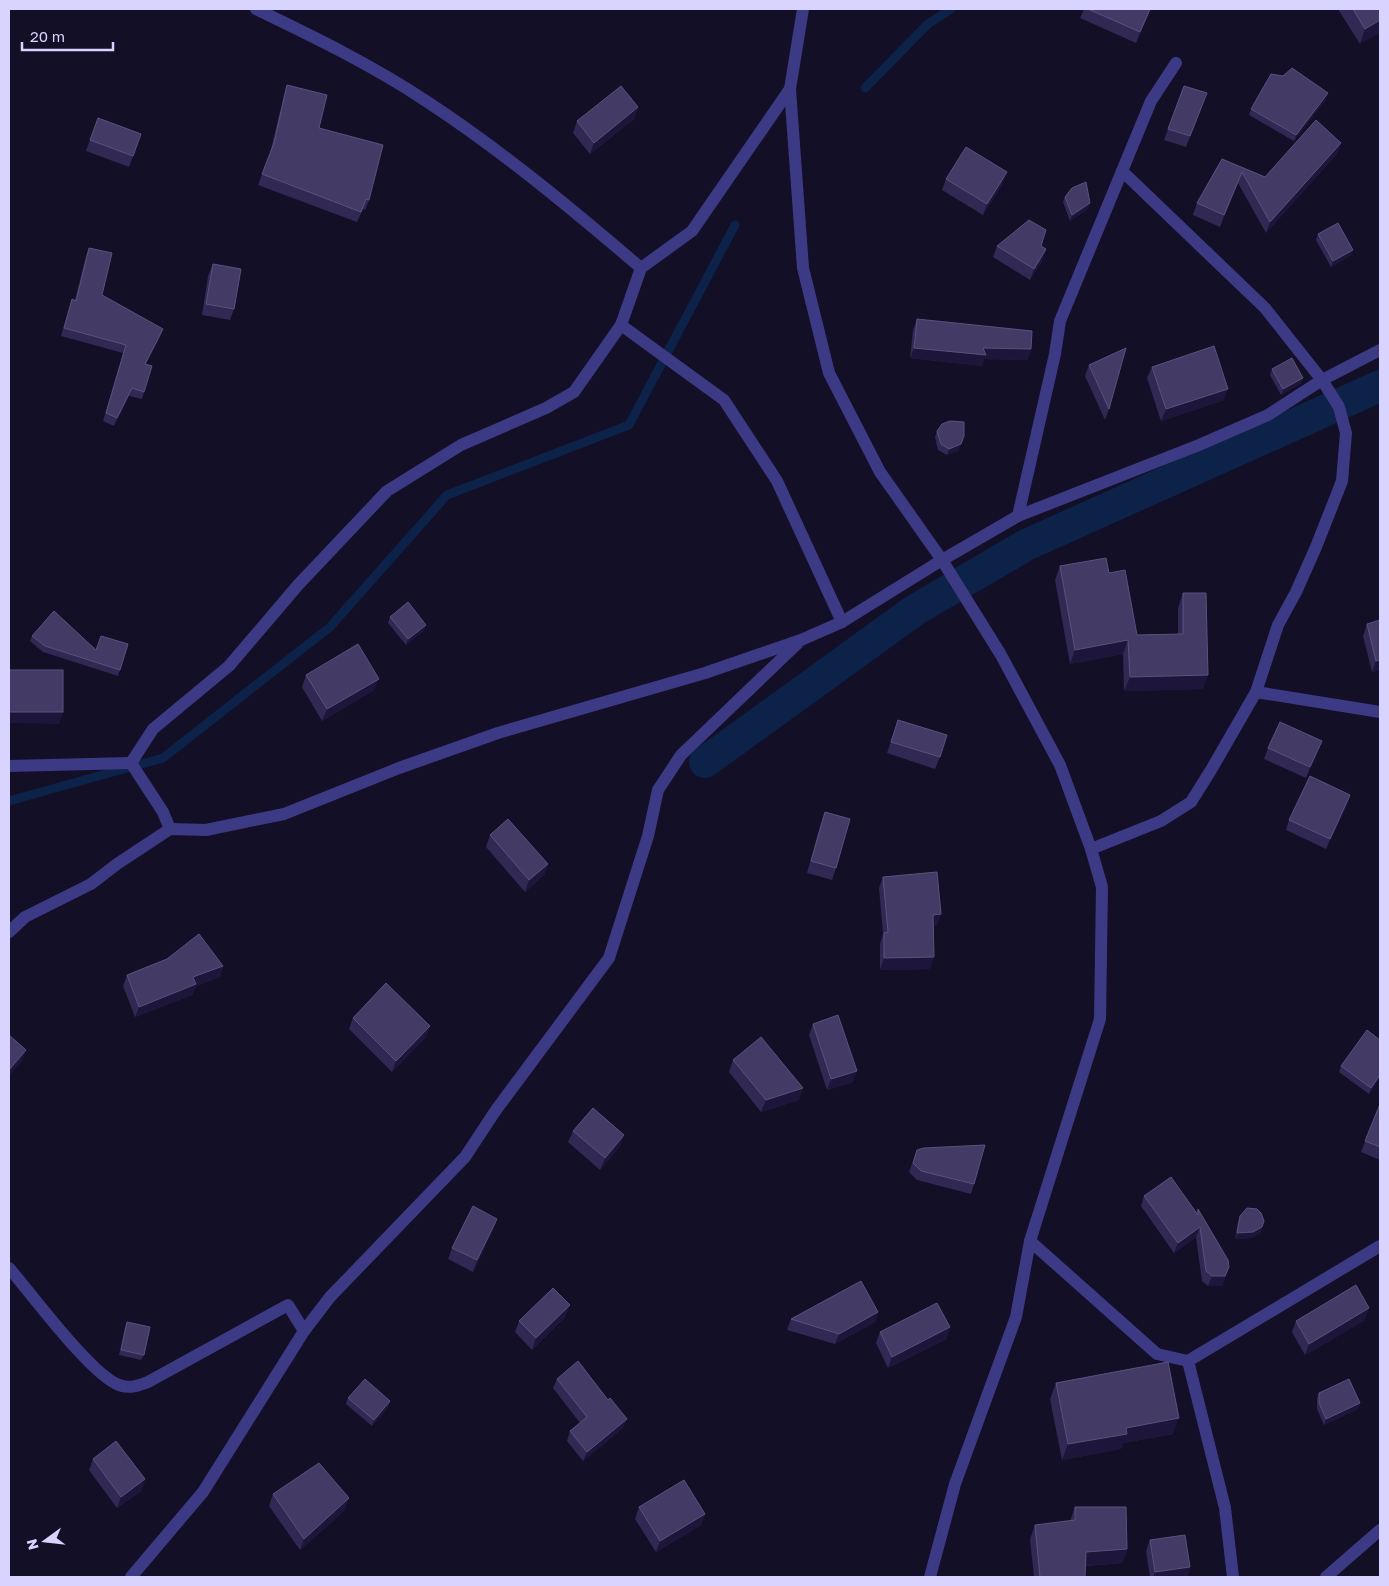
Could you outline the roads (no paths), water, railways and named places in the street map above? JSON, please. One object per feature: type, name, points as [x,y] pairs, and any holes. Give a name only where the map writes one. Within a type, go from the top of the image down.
[{"type":"street","points":[[256,9],[359,60],[427,101],[524,172],[641,268]]},
{"type":"street","points":[[803,9],[790,88],[803,268],[829,373],[880,472],[942,560],[1000,654],[1060,765],[1091,850],[1102,887],[1100,1019],[1030,1241],[1016,1316],[955,1484],[930,1577]]},
{"type":"street","points":[[1018,516],[1055,354],[1060,321],[1151,101],[1176,63]]},
{"type":"street","points":[[131,763],[153,729],[229,666],[298,585],[387,491],[461,445],[546,408],[574,392],[621,325],[641,268],[692,231],[790,88]]},
{"type":"street","points":[[1091,850],[1161,821],[1192,802],[1256,692],[1278,625],[1300,583],[1342,481],[1346,433],[1340,407],[1322,380],[1259,302],[1122,171]]},
{"type":"street","points":[[621,325],[724,400],[777,481],[842,622]]},
{"type":"street","points":[[9,932],[25,917],[91,884],[117,864],[170,829],[206,830],[284,814],[399,768],[498,732],[705,673],[801,640],[842,622],[942,560],[1018,516],[1199,445],[1268,415],[1322,380],[1380,350]]},
{"type":"street","points":[[131,1577],[203,1492],[304,1331],[330,1297],[465,1157],[496,1110],[609,958],[648,836],[658,790],[681,755],[801,640]]},
{"type":"street","points":[[1256,692],[1380,712]]},
{"type":"street","points":[[9,766],[131,763]]},
{"type":"street","points":[[131,763],[163,812],[170,829]]},
{"type":"street","points":[[1030,1241],[1157,1354],[1188,1361],[1380,1246]]},
{"type":"street","points":[[9,1268],[97,1371],[117,1384],[131,1388],[148,1382],[288,1305],[304,1331]]},
{"type":"street","points":[[1188,1361],[1225,1508],[1233,1577]]},
{"type":"street","points":[[1326,1577],[1380,1530]]},
{"type":"waterway","points":[[865,88],[928,24],[951,9]]},
{"type":"waterway","points":[[9,801],[163,758],[330,627],[447,495],[629,425],[735,225]]},
{"type":"waterway","points":[[705,762],[915,610],[1026,545],[1380,386]]}]
